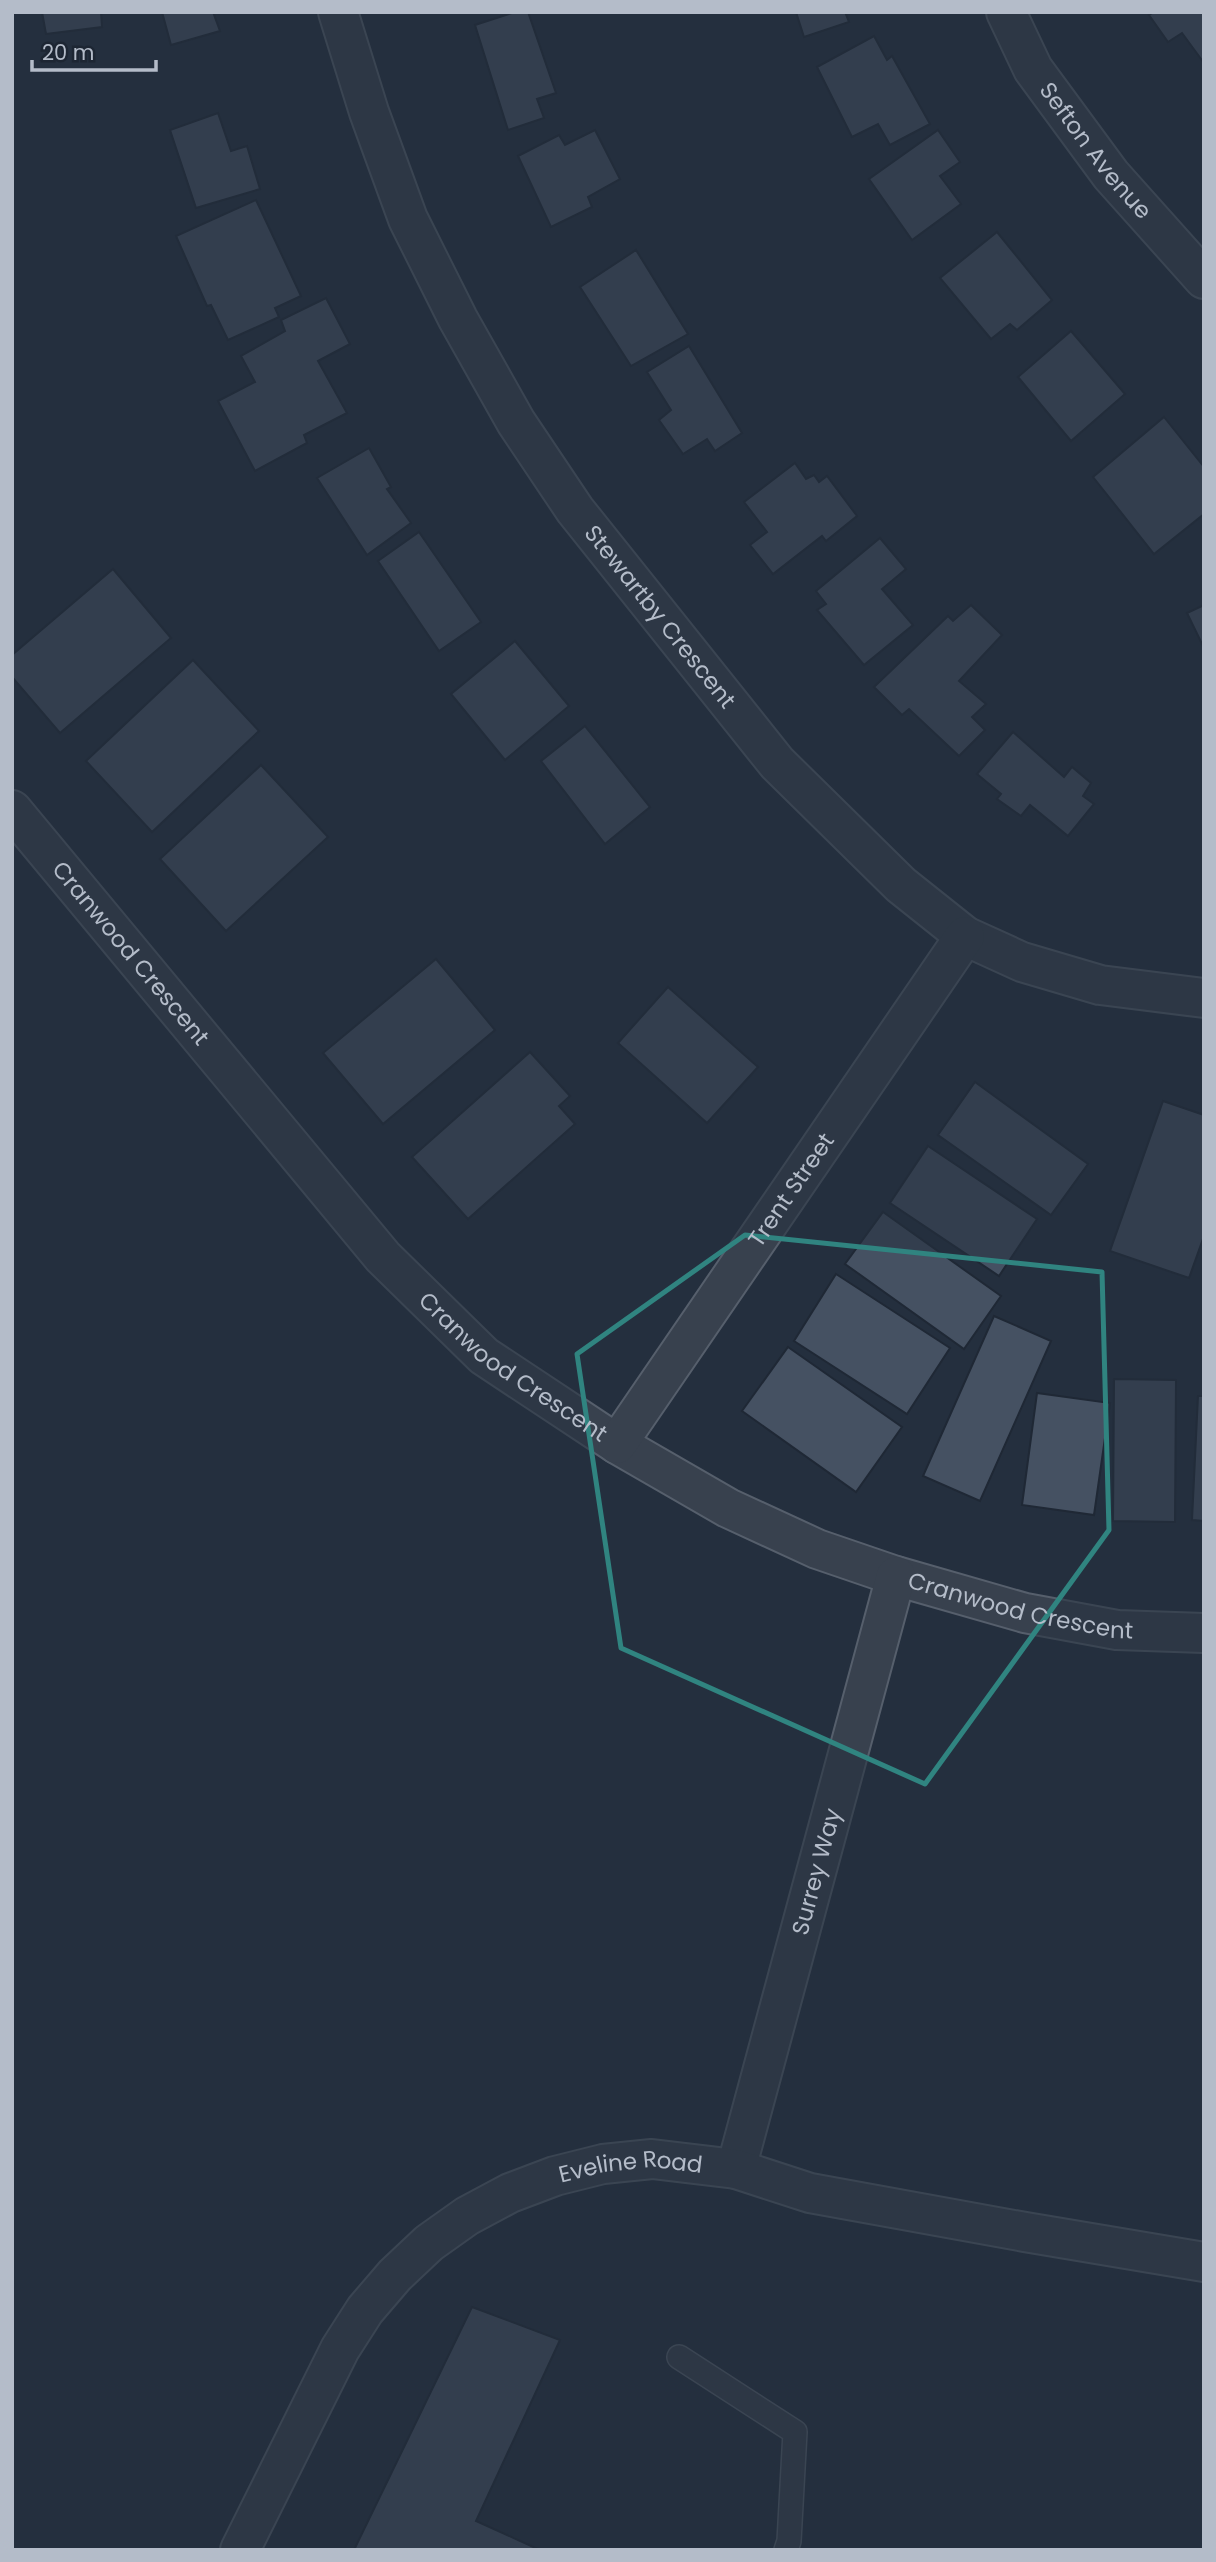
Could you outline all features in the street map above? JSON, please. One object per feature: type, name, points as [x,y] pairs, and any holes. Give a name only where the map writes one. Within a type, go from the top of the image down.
[{"type":"street","name":"Stewartby Crescent","points":[[338,12],[369,112],[408,219],[457,319],[503,399],[575,510],[777,763],[901,885],[965,936],[1023,962],[1100,985],[1204,998]]},
{"type":"street","name":"Sefton Avenue","points":[[1006,12],[1033,69],[1111,175],[1204,279]]},
{"type":"street","name":"Cranwood Crescent","points":[[12,810],[383,1257],[484,1356],[617,1444],[728,1508],[817,1549],[896,1576],[1025,1613],[1117,1630],[1204,1633]]},
{"type":"street","name":"Trent Street","points":[[617,1444],[965,936]]},
{"type":"street","name":"Surrey Way","points":[[736,2169],[896,1576]]},
{"type":"street","name":"Eveline Road","points":[[240,2550],[340,2349],[365,2310],[395,2274],[467,2216],[510,2193],[567,2173],[603,2164],[652,2159],[736,2169],[810,2193],[1204,2262]]},
{"type":"lane","points":[[679,2357],[795,2432],[789,2540],[786,2550]]},
{"type":"highlighted area","points":[[745,1235],[1102,1272],[1109,1530],[925,1784],[621,1648],[577,1354]]},
{"type":"building","points":[[42,12],[101,12],[102,27],[46,34]]},
{"type":"building","points":[[162,12],[213,12],[220,31],[171,45]]},
{"type":"building","points":[[515,12],[528,12],[556,93],[537,99],[544,118],[508,130],[475,25]]},
{"type":"building","points":[[796,12],[845,12],[849,22],[804,37]]},
{"type":"building","points":[[1154,12],[1204,12],[1204,63],[1182,33],[1168,42],[1149,15]]},
{"type":"building","points":[[874,36],[887,60],[892,56],[930,124],[890,145],[878,124],[852,137],[817,67]]},
{"type":"building","points":[[218,113],[231,151],[247,146],[260,189],[196,208],[170,130]]},
{"type":"building","points":[[595,130],[620,179],[588,197],[592,207],[551,227],[518,156],[559,135],[565,145]]},
{"type":"building","points":[[938,130],[960,162],[940,176],[961,204],[912,240],[869,179]]},
{"type":"building","points":[[256,200],[301,296],[275,308],[279,317],[228,340],[211,305],[207,306],[176,236]]},
{"type":"building","points":[[997,232],[1052,300],[1017,330],[1010,324],[991,339],[940,278]]},
{"type":"building","points":[[636,250],[688,334],[631,366],[580,287]]},
{"type":"building","points":[[326,298],[350,344],[318,361],[347,413],[304,435],[307,443],[255,471],[218,401],[255,382],[241,356],[285,331],[281,320]]},
{"type":"building","points":[[1071,331],[1125,394],[1071,441],[1018,377]]},
{"type":"building","points":[[689,346],[742,433],[715,451],[707,439],[683,454],[659,420],[671,410],[647,372]]},
{"type":"building","points":[[1164,417],[1204,467],[1204,514],[1154,554],[1093,477]]},
{"type":"building","points":[[369,448],[391,487],[387,489],[411,523],[367,555],[317,478]]},
{"type":"building","points":[[795,463],[806,479],[814,475],[819,482],[827,476],[857,516],[826,541],[822,536],[773,574],[750,545],[767,532],[744,502]]},
{"type":"building","points":[[419,532],[481,622],[439,651],[378,561]]},
{"type":"building","points":[[880,538],[906,569],[882,589],[913,625],[864,665],[817,610],[826,604],[816,591]]},
{"type":"building","points":[[113,569],[171,638],[60,733],[12,677],[12,655]]},
{"type":"building","points":[[971,605],[1002,635],[959,681],[986,704],[972,717],[985,730],[959,756],[909,709],[902,715],[874,687],[948,616],[953,621]]},
{"type":"building","points":[[1204,605],[1204,648],[1187,613]]},
{"type":"building","points":[[515,641],[569,706],[505,760],[451,694]]},
{"type":"building","points":[[193,660],[259,731],[152,832],[86,761]]},
{"type":"building","points":[[585,726],[650,807],[605,844],[541,761]]},
{"type":"building","points":[[1013,732],[1064,777],[1072,767],[1091,783],[1083,796],[1094,804],[1068,836],[1030,805],[1021,816],[997,799],[1001,794],[977,774]]},
{"type":"building","points":[[261,765],[328,837],[226,931],[160,859]]},
{"type":"building","points":[[436,959],[495,1030],[383,1124],[323,1053]]},
{"type":"building","points":[[668,987],[758,1067],[707,1123],[618,1043]]},
{"type":"building","points":[[530,1052],[570,1096],[559,1106],[575,1124],[468,1219],[412,1157]]},
{"type":"building","points":[[975,1082],[1088,1164],[1051,1215],[938,1135]]},
{"type":"building","points":[[1163,1101],[1204,1115],[1204,1236],[1189,1278],[1110,1251]]},
{"type":"building","points":[[928,1146],[1037,1219],[999,1276],[890,1203]]},
{"type":"building","points":[[883,1212],[1001,1296],[964,1349],[845,1264]]},
{"type":"building","points":[[836,1274],[950,1348],[907,1414],[794,1341]]},
{"type":"building","points":[[994,1316],[1051,1341],[980,1501],[923,1476]]},
{"type":"building","points":[[788,1347],[902,1427],[856,1492],[742,1411]]},
{"type":"building","points":[[1114,1379],[1176,1380],[1175,1522],[1113,1521]]},
{"type":"building","points":[[1037,1393],[1110,1403],[1094,1515],[1022,1505]]},
{"type":"building","points":[[1198,1396],[1204,1396],[1204,1521],[1192,1520]]},
{"type":"building","points":[[472,2307],[560,2340],[476,2521],[540,2550],[354,2550]]}]
